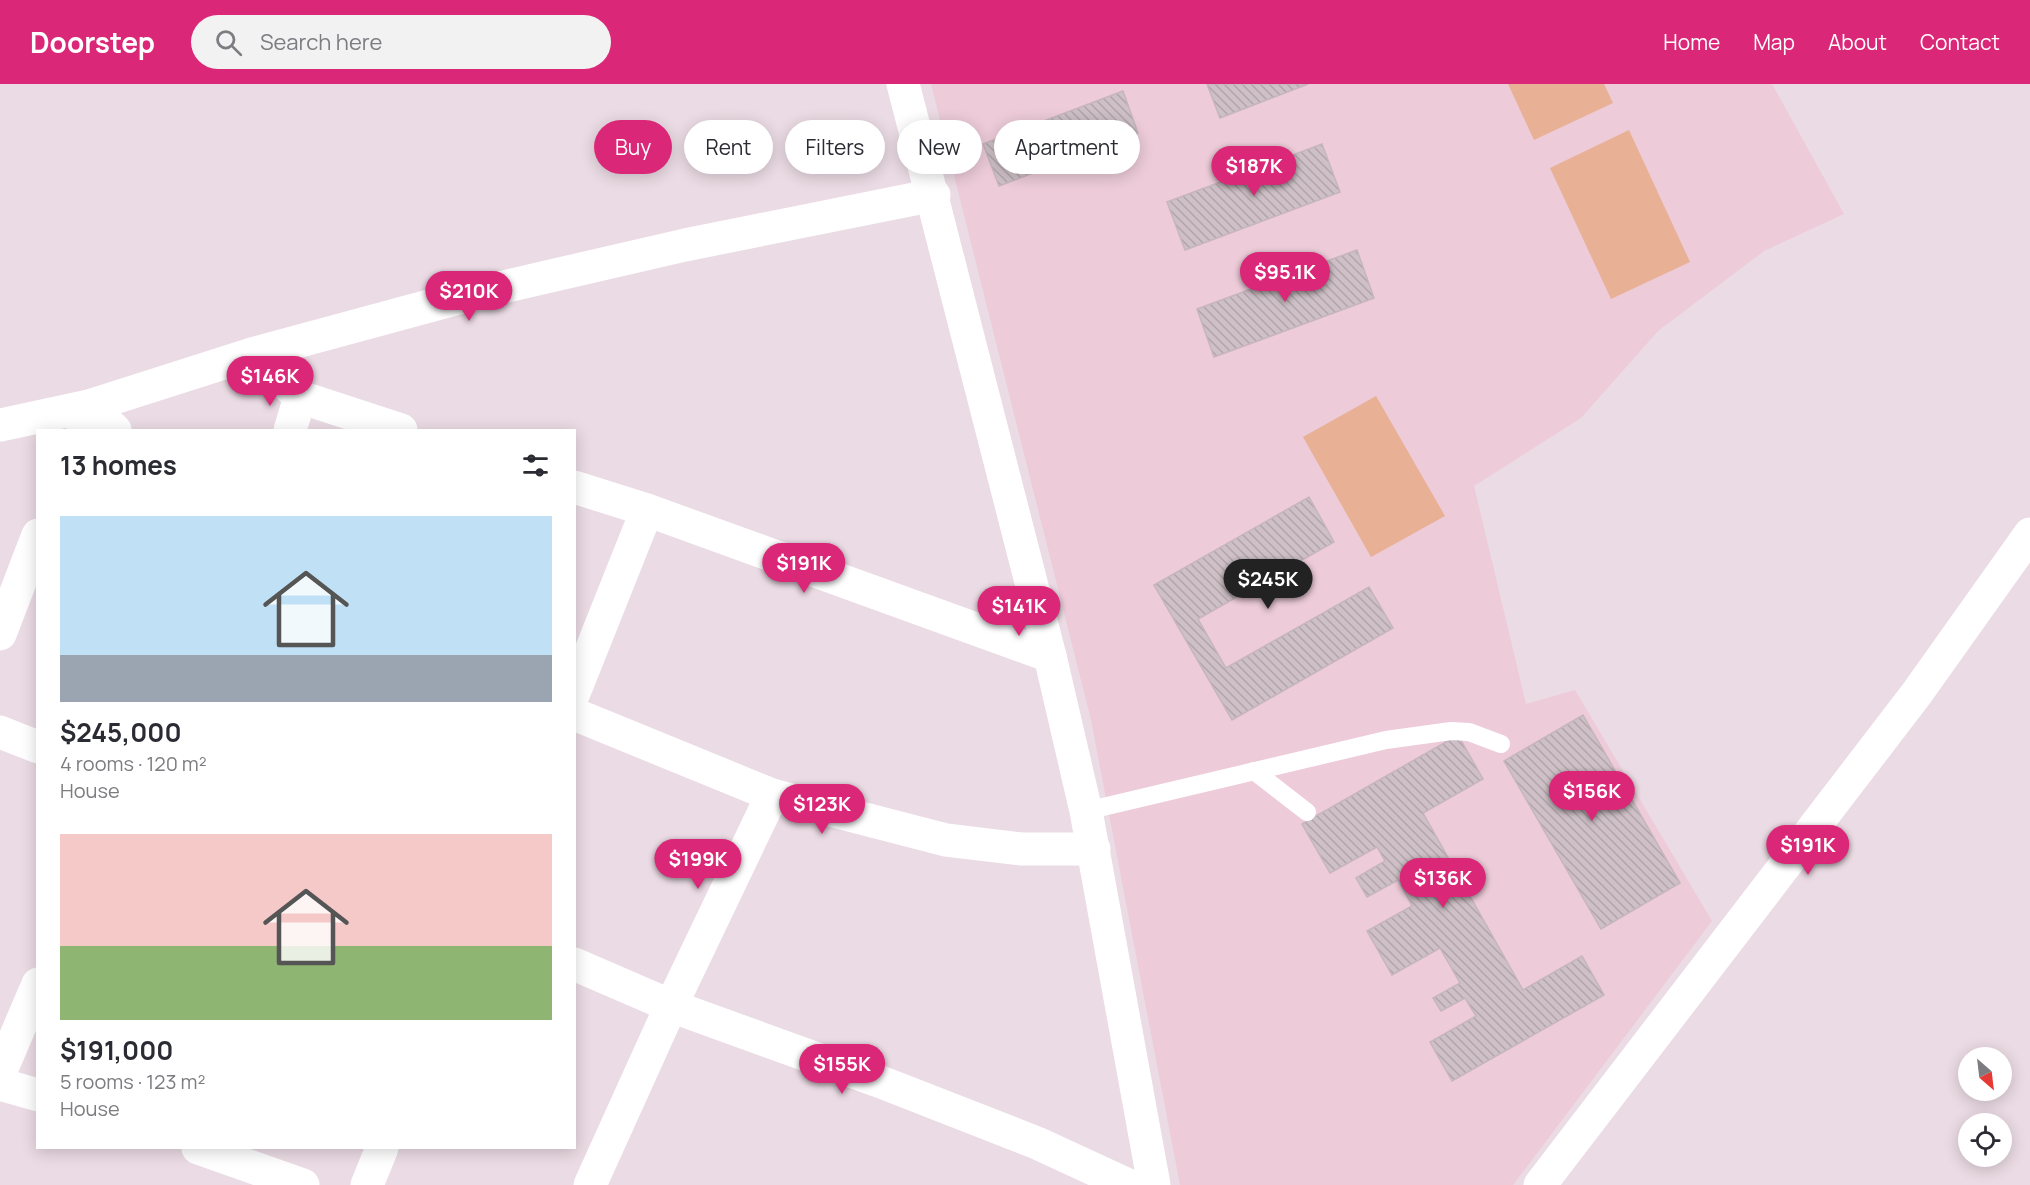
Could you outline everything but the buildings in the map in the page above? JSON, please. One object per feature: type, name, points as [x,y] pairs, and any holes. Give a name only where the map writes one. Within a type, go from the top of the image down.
[{"type":"street","points":[[903,84],[934,195],[1050,656],[1086,811],[1154,1185]]},
{"type":"street","points":[[0,425],[84,418],[252,354],[477,293],[604,263],[934,195]]},
{"type":"street","points":[[252,354],[300,398],[398,429]]},
{"type":"street","points":[[290,429],[300,398]]},
{"type":"street","points":[[84,418],[112,429]]},
{"type":"street","points":[[576,488],[646,510],[1050,656]]},
{"type":"street","points":[[576,688],[646,510]]},
{"type":"street","points":[[1540,1185],[1917,693],[2030,534]]},
{"type":"street","points":[[0,634],[36,540]]},
{"type":"street","points":[[576,715],[772,795],[945,840],[1022,849],[1094,849]]},
{"type":"street","points":[[0,732],[36,746]]},
{"type":"street","points":[[590,1185],[671,1006],[772,795]]},
{"type":"street","points":[[576,965],[671,1006],[914,1095],[1037,1143],[1128,1185]]},
{"type":"street","points":[[0,1073],[36,989]]},
{"type":"street","points":[[0,1084],[36,1094]]},
{"type":"street","points":[[210,1150],[303,1185]]},
{"type":"lane","points":[[1086,811],[1386,740],[1451,731],[1469,732],[1500,744]]},
{"type":"lane","points":[[1254,771],[1307,812]]},
{"type":"shaded area","points":[[931,84],[1772,84],[1844,214],[1764,251],[1658,331],[1581,418],[1474,486],[1526,704],[1575,690],[1712,921],[1513,1185],[1180,1185],[1091,720],[954,174],[982,174],[982,120],[940,120]]},
{"type":"shaded area","points":[[1508,84],[1604,84],[1613,103],[1534,140]]},
{"type":"shaded area","points":[[1629,130],[1690,262],[1611,299],[1550,168]]},
{"type":"shaded area","points":[[1376,396],[1445,516],[1371,557],[1303,437]]}]
